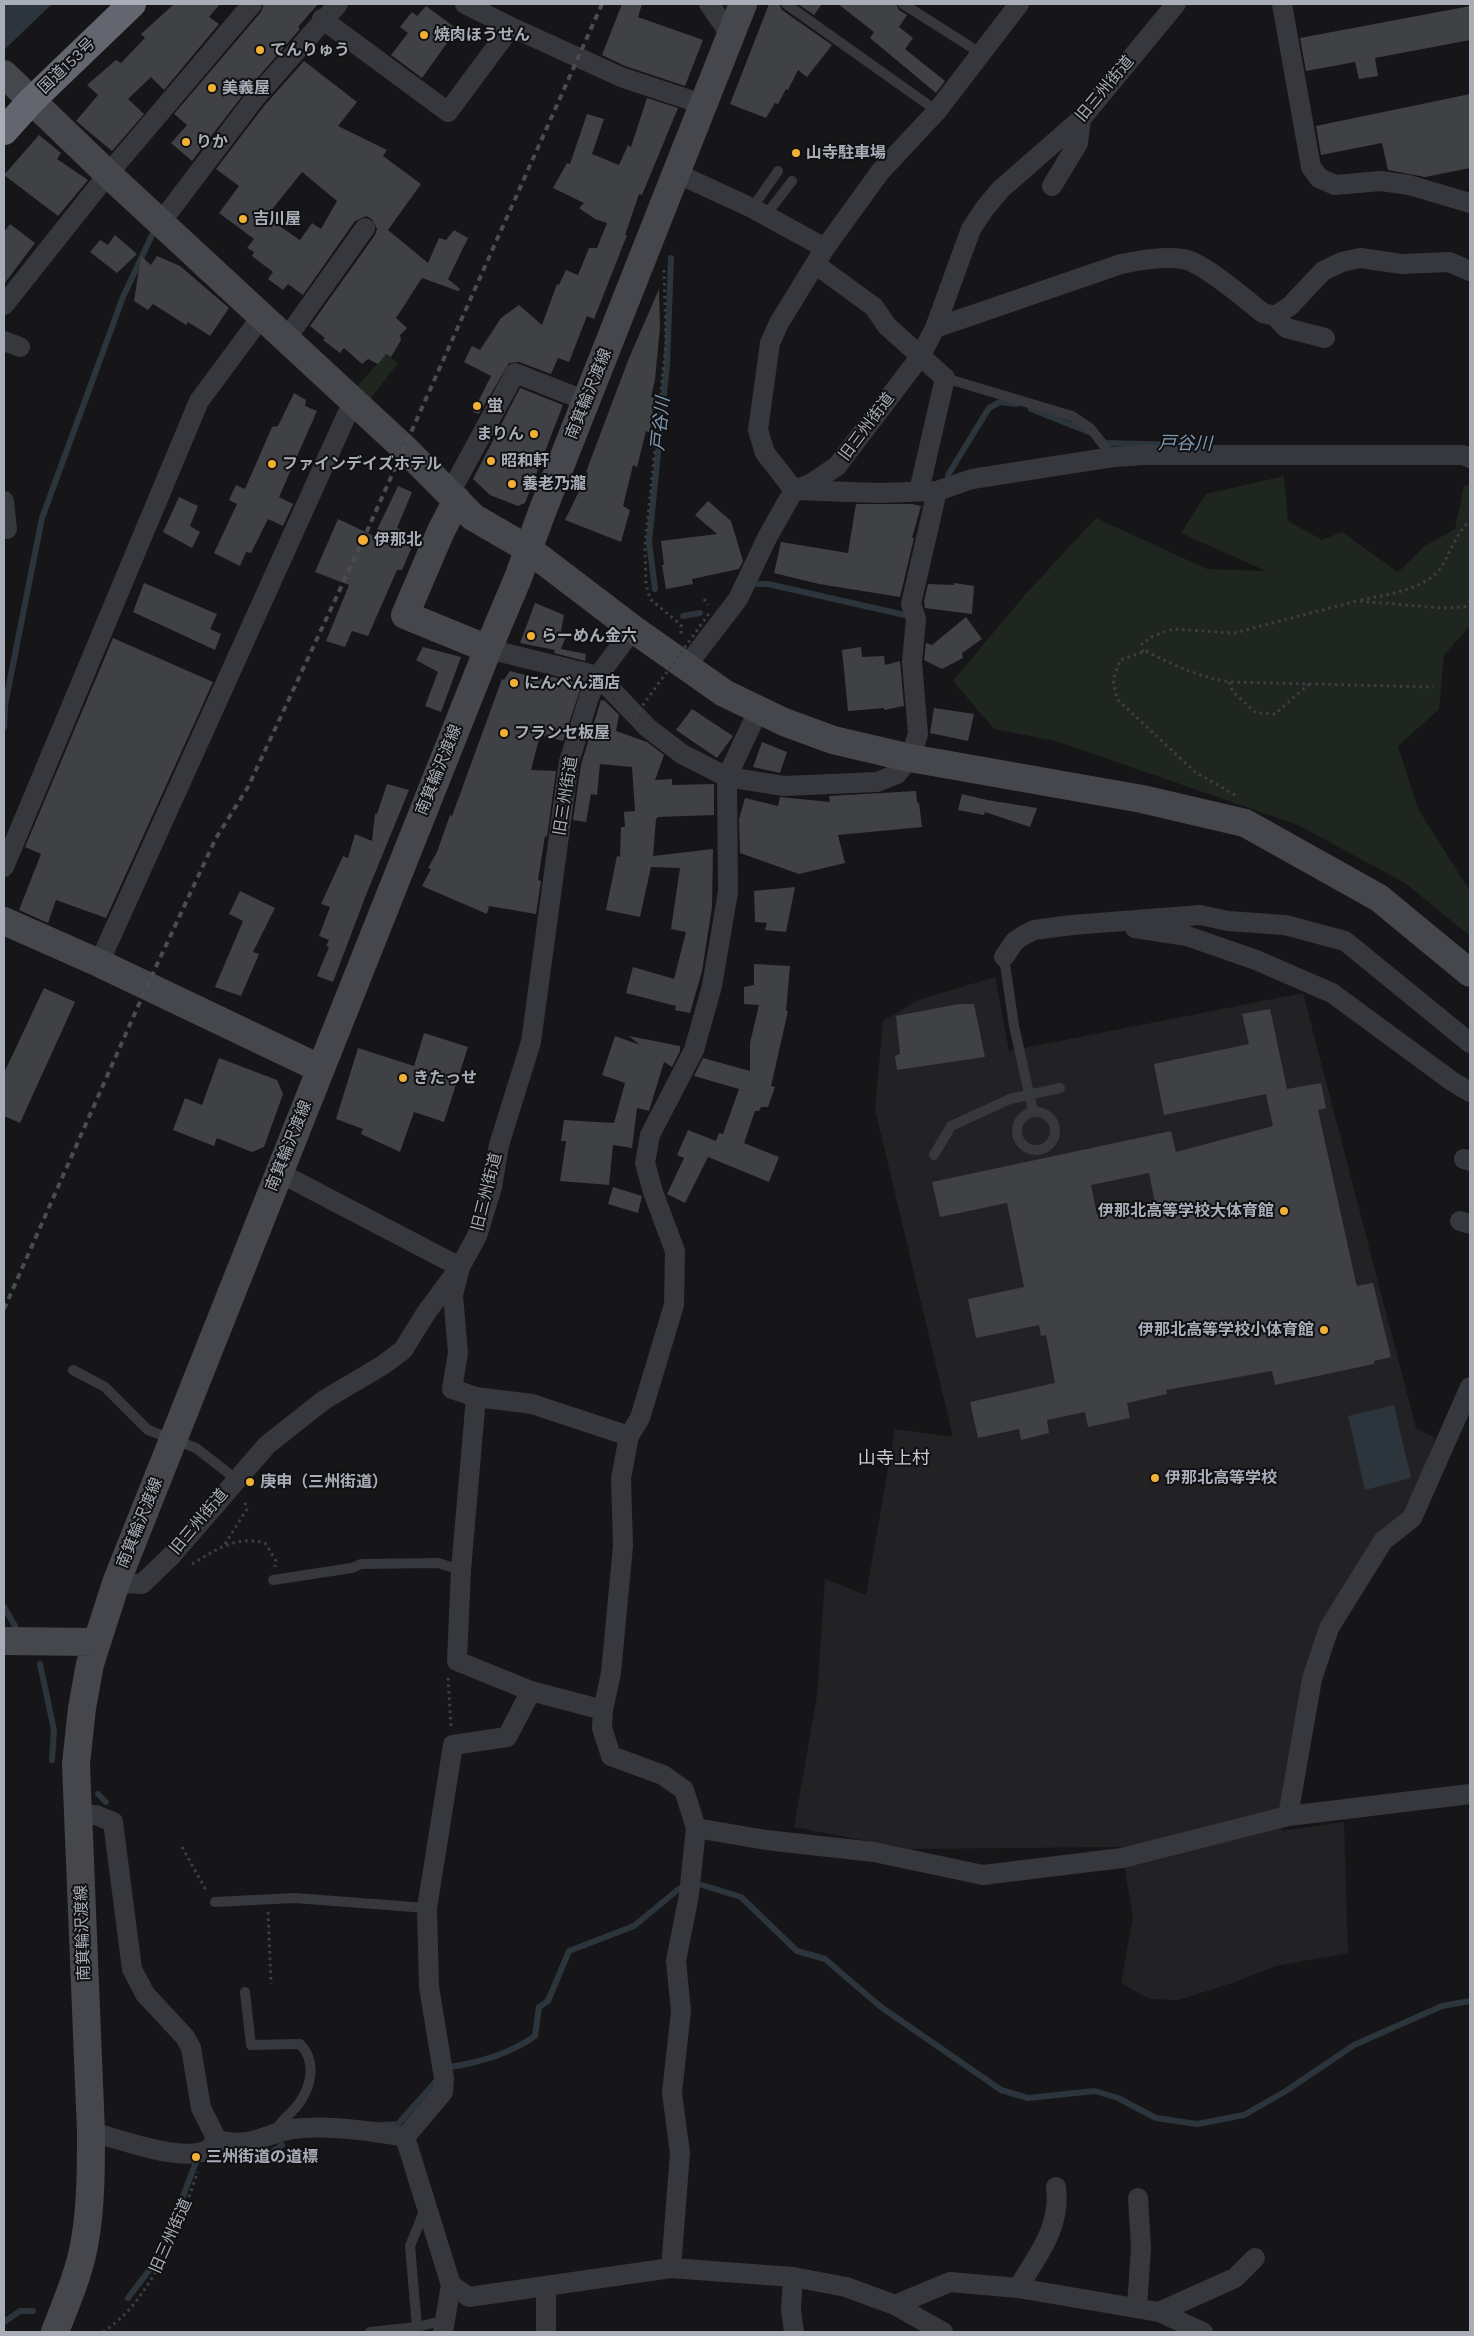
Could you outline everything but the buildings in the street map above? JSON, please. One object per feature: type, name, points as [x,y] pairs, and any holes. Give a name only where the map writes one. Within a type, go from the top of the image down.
[{"type":"highway","name":"国道153号","points":[[4,131],[32,100],[132,4]]},
{"type":"main road","name":"南箕輪沢渡線","points":[[55,2332],[75,2278],[85,2242],[91,2181],[91,2132],[76,1764],[82,1708],[95,1642],[116,1583],[174,1440],[278,1172],[528,549],[743,4]]},
{"type":"main road","points":[[7,77],[474,517],[528,549],[685,668],[724,693],[758,711],[833,740],[910,758],[1142,799],[1245,823],[1379,898],[1470,972]]},
{"type":"main road","points":[[454,497],[405,615],[488,649]]},
{"type":"main road","points":[[4,921],[99,963],[321,1068]]},
{"type":"main road","points":[[4,1641],[95,1642]]},
{"type":"street","points":[[4,305],[108,174],[252,4]]},
{"type":"street","points":[[161,222],[255,98],[338,4]]},
{"type":"street","points":[[465,4],[621,77],[705,104]]},
{"type":"street","points":[[709,4],[730,34]]},
{"type":"street","points":[[794,490],[766,453],[758,430],[770,343],[778,323],[820,256],[880,172],[936,112],[1019,4]]},
{"type":"street","name":"旧三州街道","points":[[794,490],[812,483],[838,466],[920,357],[935,328],[971,230],[985,208],[1001,189],[1081,119],[1176,4]]},
{"type":"street","points":[[1282,4],[1312,167],[1319,178],[1335,185],[1381,180],[1409,185],[1470,203]]},
{"type":"street","points":[[322,20],[448,112],[511,27]]},
{"type":"street","points":[[1052,186],[1078,143],[1081,119]]},
{"type":"street","points":[[488,649],[598,676],[635,716],[682,754],[727,777],[784,786],[876,782],[897,774],[910,758],[918,734],[912,662],[913,611],[944,378],[887,326],[874,307],[820,256],[758,212],[676,173]]},
{"type":"street","points":[[286,339],[365,228]]},
{"type":"street","points":[[935,328],[1121,264],[1154,259],[1184,258],[1197,263],[1263,313],[1275,316],[1286,328],[1325,338]]},
{"type":"street","points":[[1275,316],[1290,306],[1323,270],[1342,262],[1360,258],[1402,264],[1449,262],[1470,271]]},
{"type":"street","points":[[4,867],[199,401],[262,316]]},
{"type":"street","points":[[454,497],[515,373],[586,401]]},
{"type":"street","points":[[99,963],[353,401]]},
{"type":"street","points":[[794,490],[878,493],[928,491],[972,479],[1110,453],[1145,455],[1463,455],[1470,458]]},
{"type":"street","points":[[685,668],[738,599],[768,536],[794,490]]},
{"type":"street","points":[[4,501],[7,529]]},
{"type":"street","name":"旧三州街道","points":[[116,1583],[142,1584],[172,1555],[267,1445],[324,1400],[383,1365],[402,1350],[460,1266],[477,1236],[492,1187],[499,1145],[531,1042],[569,762],[589,697],[598,676],[633,629]]},
{"type":"street","points":[[671,2268],[680,2153],[672,2093],[681,2011],[676,1961],[689,1895],[696,1828],[684,1790],[663,1775],[612,1756],[602,1728],[603,1710],[611,1673],[623,1546],[621,1478],[629,1436],[640,1418],[674,1305],[675,1251],[653,1192],[645,1163],[650,1135],[694,1050],[712,986],[728,892],[727,777],[758,711]]},
{"type":"street","points":[[1004,957],[1015,942],[1034,930],[1200,915],[1228,921],[1285,925],[1345,941],[1470,1043]]},
{"type":"street","points":[[1102,923],[1187,936],[1256,960],[1332,994],[1453,1082],[1470,1092]]},
{"type":"street","points":[[278,1172],[460,1266],[454,1296],[458,1353],[452,1388],[476,1397],[532,1404],[629,1436]]},
{"type":"street","points":[[1288,1816],[1312,1678],[1329,1628],[1383,1540],[1412,1518],[1462,1424],[1470,1387]]},
{"type":"street","points":[[476,1397],[452,1668],[603,1710]]},
{"type":"street","points":[[405,2137],[443,2092],[444,2078],[429,1987],[427,1908],[453,1745],[507,1737],[531,1691]]},
{"type":"street","points":[[696,1828],[766,1840],[874,1852],[982,1875],[1122,1858],[1288,1816],[1470,1794]]},
{"type":"street","points":[[78,1815],[96,1815],[113,1822],[132,1970],[145,1994],[185,2037],[191,2048],[209,2146]]},
{"type":"street","points":[[91,2132],[154,2149],[183,2153],[209,2146],[255,2142],[275,2132],[301,2128],[364,2130],[405,2137]]},
{"type":"street","points":[[405,2137],[451,2285],[444,2326]]},
{"type":"street","points":[[1018,2288],[1054,2227],[1058,2204],[1056,2187]]},
{"type":"street","points":[[1137,2308],[1141,2248],[1138,2198]]},
{"type":"street","points":[[1159,2312],[1235,2278],[1255,2258]]},
{"type":"street","points":[[451,2285],[469,2297],[546,2288],[671,2268],[793,2277],[846,2287],[895,2305],[943,2332]]},
{"type":"street","points":[[793,2277],[790,2310],[794,2332]]},
{"type":"street","points":[[895,2305],[950,2282],[1018,2288],[1159,2312],[1203,2332]]},
{"type":"street","points":[[546,2288],[546,2332]]},
{"type":"lane","points":[[786,4],[936,112]]},
{"type":"lane","points":[[903,4],[982,54]]},
{"type":"lane","points":[[758,212],[778,171]]},
{"type":"lane","points":[[758,212],[792,181]]},
{"type":"lane","points":[[944,378],[1072,416],[1091,429],[1110,453]]},
{"type":"lane","points":[[1004,957],[1014,1026],[1033,1111]]},
{"type":"lane","points":[[934,1155],[951,1126],[979,1112],[1030,1093],[1060,1088]]},
{"type":"lane","points":[[73,1370],[105,1387],[148,1430],[196,1448],[236,1479]]},
{"type":"lane","points":[[273,1580],[352,1568],[361,1564],[438,1563],[461,1570]]},
{"type":"lane","points":[[215,1902],[267,1898],[427,1908]]},
{"type":"lane","points":[[245,1992],[251,2045],[300,2044],[308,2052],[311,2063],[310,2078],[300,2102],[279,2122],[275,2132]]},
{"type":"lane","points":[[417,2327],[410,2246],[427,2205]]},
{"type":"lane","points":[[370,2332],[444,2326]]},
{"type":"path","points":[[664,265],[666,343],[645,546],[646,575],[650,599],[681,625],[682,636]]},
{"type":"path","points":[[1143,652],[1142,644],[1153,636],[1172,629],[1234,633],[1406,589],[1431,577],[1441,567],[1458,533],[1470,520]]},
{"type":"path","points":[[1357,601],[1443,608],[1464,607],[1470,602]]},
{"type":"path","points":[[635,716],[711,611]]},
{"type":"path","points":[[1236,796],[1195,772],[1117,700],[1113,680],[1120,660],[1146,651],[1176,668],[1201,677],[1229,682],[1433,687]]},
{"type":"path","points":[[1229,682],[1233,692],[1256,713],[1275,714],[1309,684]]},
{"type":"path","points":[[225,1545],[247,1509]]},
{"type":"path","points":[[184,1568],[225,1545],[251,1539],[265,1543],[276,1561],[273,1580]]},
{"type":"path","points":[[452,1668],[453,1745]]},
{"type":"path","points":[[182,1847],[215,1902]]},
{"type":"path","points":[[267,1898],[271,1984]]},
{"type":"path","name":"旧三州街道","points":[[103,2332],[114,2325],[154,2277],[184,2211],[209,2146]]},
{"type":"shaded area","points":[[4,4],[52,4],[4,50]]},
{"type":"shaded area","points":[[386,354],[398,363],[368,402],[353,391]]},
{"type":"shaded area","points":[[1284,476],[1288,521],[1322,540],[1342,532],[1398,572],[1425,546],[1455,529],[1464,485],[1470,485],[1470,626],[1444,655],[1439,709],[1398,746],[1418,809],[1470,891],[1470,936],[1405,883],[1298,825],[1056,741],[994,729],[953,681],[1024,596],[1096,518],[1207,569],[1266,571],[1181,533],[1206,494]]},
{"type":"shaded area","name":"伊那北高等学校","points":[[995,977],[1009,1051],[1303,993],[1416,1428],[1435,1438],[1412,1518],[1383,1541],[1312,1679],[1281,1831],[1344,1822],[1348,1953],[1276,1966],[1235,1982],[1179,2000],[1149,1999],[1121,1983],[1133,1917],[1121,1847],[909,1849],[794,1827],[817,1696],[825,1579],[866,1595],[895,1429],[953,1437],[875,1109],[883,1021],[918,1000]]},
{"type":"shaded area","points":[[1394,1405],[1411,1478],[1365,1490],[1348,1416]]},
{"type":"waterway","points":[[4,727],[5,705],[42,518],[123,297],[152,235]]},
{"type":"waterway","name":"戸谷川","points":[[655,589],[649,542],[667,364],[671,258]]},
{"type":"waterway","name":"戸谷川","points":[[948,475],[989,408],[1000,402],[1017,404]]},
{"type":"waterway","name":"戸谷川","points":[[1031,409],[1089,432]]},
{"type":"waterway","name":"戸谷川","points":[[1102,443],[1184,445]]},
{"type":"waterway","name":"戸谷川","points":[[757,584],[768,584],[905,615],[910,612]]},
{"type":"waterway","name":"戸谷川","points":[[683,616],[700,613]]},
{"type":"waterway","points":[[4,1607],[15,1626]]},
{"type":"waterway","points":[[40,1664],[54,1730],[52,1760]]},
{"type":"waterway","points":[[98,1794],[106,1802]]},
{"type":"waterway","points":[[702,1885],[741,1897],[797,1951],[825,1959],[881,2007],[1001,2090],[1028,2098],[1095,2091],[1118,2098],[1156,2118],[1197,2124],[1244,2115],[1286,2091],[1354,2045],[1442,2006],[1470,2001]]},
{"type":"waterway","points":[[450,2067],[473,2063],[494,2056],[515,2048],[535,2036],[539,2007],[548,2001],[569,1951],[634,1926],[680,1888]]},
{"type":"waterway","points":[[381,2125],[398,2124],[437,2080]]},
{"type":"waterway","points":[[272,2152],[282,2145]]},
{"type":"waterway","points":[[182,2199],[196,2162]]},
{"type":"waterway","points":[[128,2298],[154,2264],[173,2222]]},
{"type":"waterway","points":[[4,2322],[20,2311],[33,2311]]},
{"type":"railway","points":[[4,1309],[147,986],[216,838],[248,787],[363,540],[602,4]]},
{"type":"place","name":"焼肉ほうせん","points":[[424,35]]},
{"type":"place","name":"てんりゅう","points":[[260,50]]},
{"type":"place","name":"美義屋","points":[[212,88]]},
{"type":"place","name":"りか","points":[[186,142]]},
{"type":"place","name":"山寺駐車場","points":[[796,153]]},
{"type":"place","name":"吉川屋","points":[[243,219]]},
{"type":"place","name":"蛍","points":[[477,406]]},
{"type":"place","name":"まりん","points":[[534,434]]},
{"type":"place","name":"昭和軒","points":[[491,461]]},
{"type":"place","name":"ファインデイズホテル","points":[[272,464]]},
{"type":"place","name":"養老乃瀧","points":[[512,484]]},
{"type":"place","name":"伊那北","points":[[363,540]]},
{"type":"place","name":"らーめん金六","points":[[531,636]]},
{"type":"place","name":"にんべん酒店","points":[[514,683]]},
{"type":"place","name":"フランセ板屋","points":[[504,733]]},
{"type":"place","name":"きたっせ","points":[[403,1078]]},
{"type":"place","name":"伊那北高等学校大体育館","points":[[1284,1211]]},
{"type":"place","name":"伊那北高等学校小体育館","points":[[1324,1330]]},
{"type":"place","name":"伊那北高等学校","points":[[1155,1478]]},
{"type":"place","name":"庚申（三州街道）","points":[[250,1482]]},
{"type":"place","name":"三州街道の道標","points":[[196,2157]]},
{"type":"district","name":"山寺上村","points":[[894,1459]]}]
